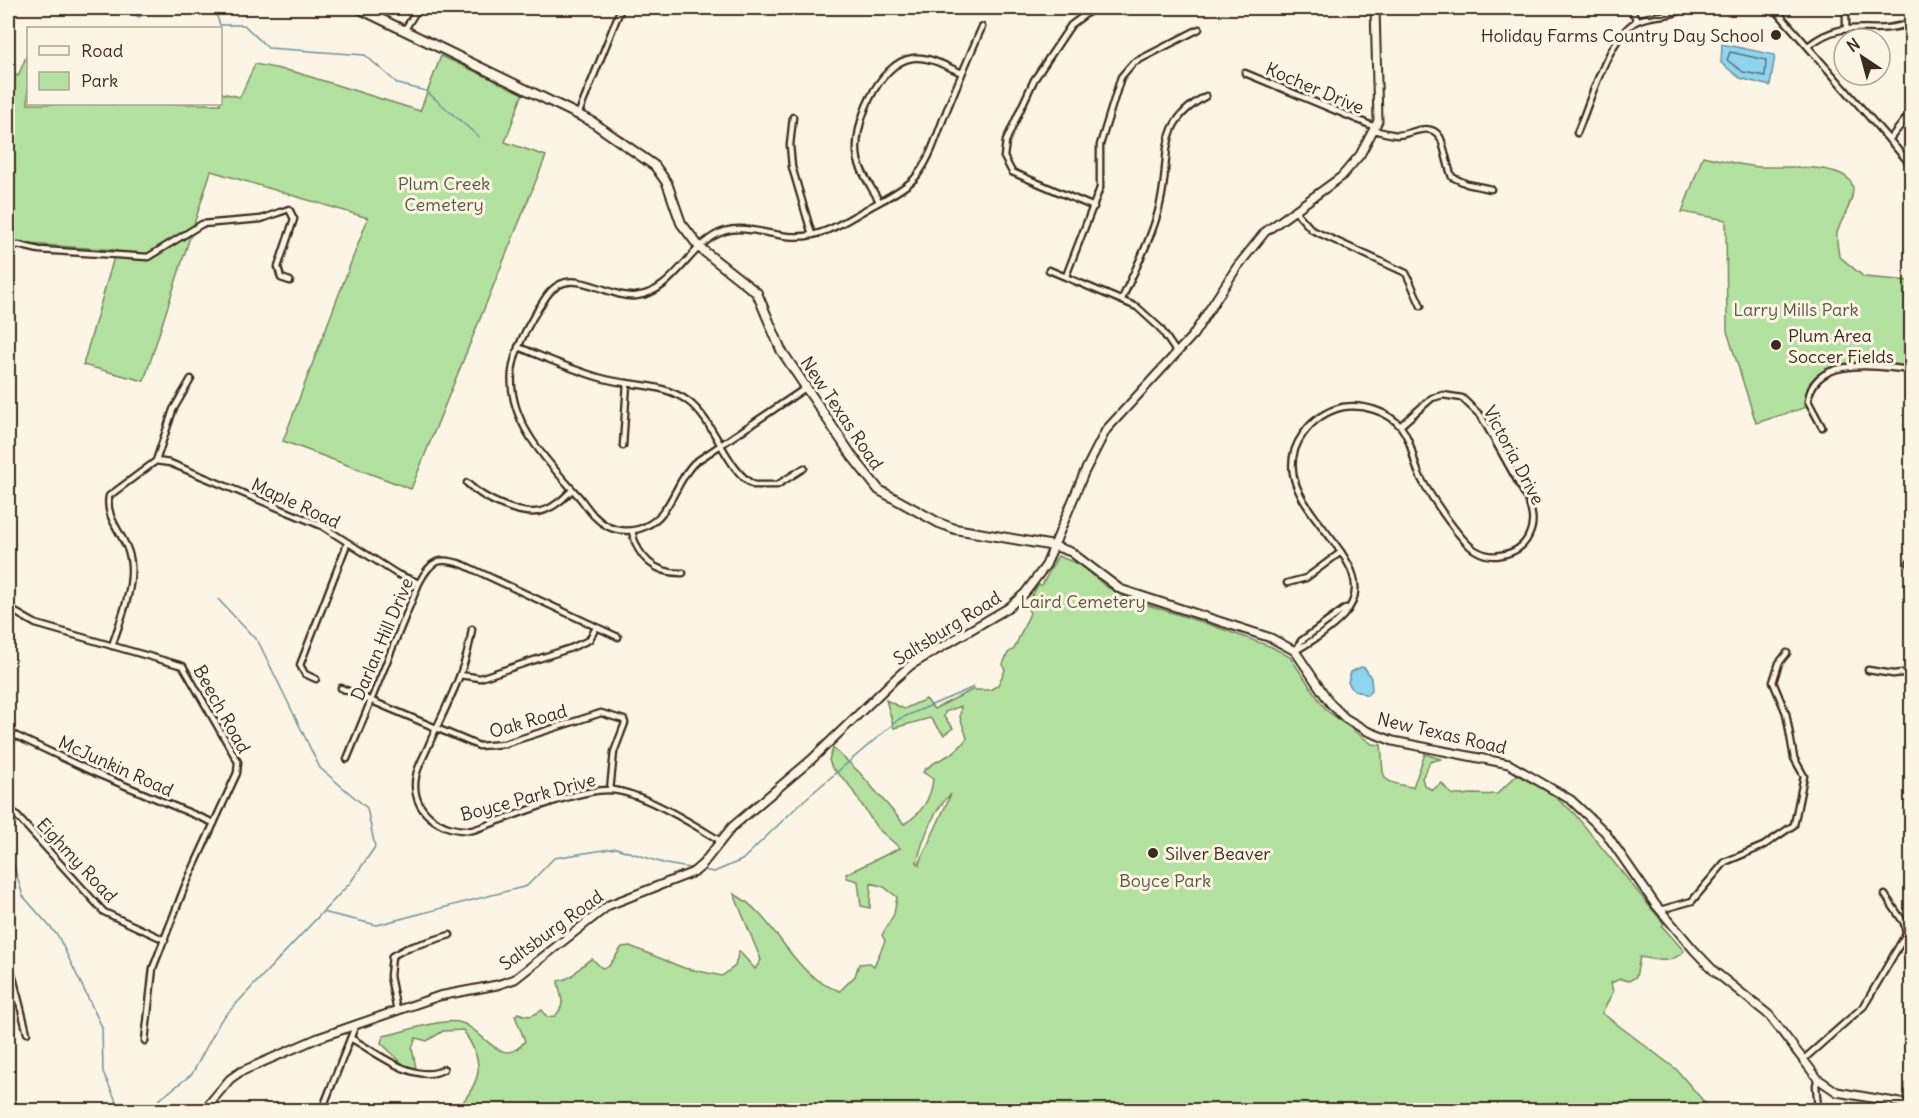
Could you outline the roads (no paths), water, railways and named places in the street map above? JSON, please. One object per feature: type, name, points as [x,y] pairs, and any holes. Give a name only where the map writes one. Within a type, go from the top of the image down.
[{"type":"main road","name":"New Texas Road","points":[[358,8],[578,115],[609,132],[655,166],[667,183],[681,223],[700,248],[757,293],[777,343],[852,456],[879,490],[939,523],[955,529],[1054,546],[1071,552],[1120,589],[1270,638],[1295,651],[1330,703],[1345,718],[1367,731],[1393,741],[1509,764],[1571,800],[1605,832],[1660,910],[1708,965],[1769,1016],[1818,1079],[1837,1092],[1911,1105]]},
{"type":"main road","name":"Saltsburg Road","points":[[204,1110],[240,1072],[318,1038],[439,996],[497,985],[515,979],[609,904],[698,869],[719,840],[800,770],[911,665],[1008,608],[1026,593],[1038,579],[1054,546],[1099,441],[1118,414],[1193,335],[1257,242],[1294,210],[1350,168],[1374,129],[1378,112],[1376,8]]},
{"type":"street","points":[[404,31],[418,8]]},
{"type":"street","points":[[578,115],[621,8]]},
{"type":"street","points":[[1094,8],[1071,25],[1034,80],[1006,141],[1004,157],[1012,172],[1094,207]]},
{"type":"street","points":[[1631,8],[1637,21]]},
{"type":"street","points":[[1577,133],[1615,45],[1637,21],[1673,14],[1686,8]]},
{"type":"street","points":[[1774,8],[1911,166]]},
{"type":"street","points":[[1846,8],[1846,27]]},
{"type":"street","points":[[1892,27],[1911,22]]},
{"type":"street","points":[[807,387],[721,443],[687,469],[659,518],[646,527],[632,531],[607,526],[595,518],[551,467],[522,422],[513,387],[512,372],[518,347],[546,297],[554,289],[566,283],[581,281],[624,296],[650,293],[670,279],[716,235],[738,228],[790,238],[812,235],[835,227],[907,185],[921,170],[982,27]]},
{"type":"street","points":[[1066,276],[1094,207],[1101,180],[1100,145],[1120,76],[1133,63],[1199,29]]},
{"type":"street","points":[[1808,46],[1832,31]]},
{"type":"street","points":[[879,201],[858,160],[857,138],[880,79],[898,62],[916,57],[962,73]]},
{"type":"street","name":"Kocher Drive","points":[[1245,73],[1374,129],[1395,135],[1420,129],[1435,132],[1442,141],[1444,157],[1452,177],[1467,184],[1491,189]]},
{"type":"street","points":[[1122,299],[1161,203],[1170,132],[1183,112],[1206,96]]},
{"type":"street","points":[[1889,140],[1911,111]]},
{"type":"street","points":[[793,117],[791,161],[812,235]]},
{"type":"street","points":[[8,248],[18,245],[39,250],[148,257],[202,224],[261,219],[289,209],[294,219],[278,267],[281,278],[290,281]]},
{"type":"street","points":[[1294,210],[1312,230],[1406,273],[1420,306]]},
{"type":"street","points":[[1050,270],[1122,299],[1148,315],[1177,353]]},
{"type":"street","points":[[518,347],[600,378],[655,386],[688,401],[700,412],[740,473],[754,485],[777,485],[804,468]]},
{"type":"street","points":[[1822,427],[1808,401],[1814,382],[1824,373],[1869,366],[1911,370]]},
{"type":"street","points":[[112,646],[127,595],[132,566],[125,540],[108,513],[109,496],[156,461],[173,410],[191,379]]},
{"type":"street","points":[[623,446],[627,383]]},
{"type":"street","name":"Victoria Drive","points":[[1443,395],[1462,398],[1475,408],[1523,491],[1533,513],[1533,526],[1521,547],[1510,554],[1495,557],[1475,551],[1466,543],[1426,488],[1407,436],[1400,426],[1424,402],[1443,395]]},
{"type":"street","points":[[1295,651],[1301,641],[1348,607],[1355,580],[1341,552],[1300,496],[1293,469],[1297,445],[1318,418],[1344,407],[1373,409],[1400,426]]},
{"type":"street","name":"Maple Road","points":[[156,461],[170,463],[307,519],[347,544],[419,583]]},
{"type":"street","points":[[467,483],[476,492],[518,510],[533,512],[552,507],[572,490]]},
{"type":"street","points":[[632,531],[637,550],[644,559],[672,572],[683,573]]},
{"type":"street","points":[[316,679],[305,674],[300,665],[347,544]]},
{"type":"street","points":[[1287,584],[1306,578],[1341,552]]},
{"type":"street","name":"Darlan Hill Drive","points":[[347,759],[419,583],[432,564],[450,560],[618,637]]},
{"type":"street","name":"Beech Road","points":[[8,608],[36,624],[173,662],[187,670],[238,762],[237,773],[151,975],[145,1041]]},
{"type":"street","points":[[460,675],[480,678],[571,648],[589,640],[596,628]]},
{"type":"street","name":"Boyce Park Drive","points":[[472,629],[460,675],[416,775],[417,797],[424,811],[440,825],[473,830],[568,798],[610,790],[657,806],[719,840]]},
{"type":"street","points":[[1660,910],[1692,901],[1725,862],[1762,846],[1794,825],[1804,777],[1794,758],[1786,713],[1773,682],[1779,663],[1787,654]]},
{"type":"street","points":[[1868,670],[1893,674],[1911,672]]},
{"type":"street","name":"Oak Road","points":[[341,688],[464,741],[489,747],[601,713],[624,720],[625,723],[614,752],[610,790]]},
{"type":"street","name":"McJunkin Road","points":[[8,732],[95,773],[214,823]]},
{"type":"street","name":"Eighmy Road","points":[[8,806],[104,912],[165,940]]},
{"type":"street","points":[[1804,1059],[1864,1006],[1906,934],[1904,923],[1885,895]]},
{"type":"street","points":[[397,1011],[390,976],[392,956],[407,948],[450,935]]},
{"type":"street","points":[[8,957],[27,1033]]},
{"type":"street","points":[[322,1110],[356,1024]]},
{"type":"street","points":[[352,1039],[404,1069],[424,1074],[438,1073],[444,1069]]},
{"type":"street","points":[[1818,1079],[1816,1085],[1818,1110]]},
{"type":"street","points":[[1889,1101],[1890,1110]]},
{"type":"water","points":[[1722,44],[1775,55],[1770,86],[1740,78],[1721,63]]},
{"type":"water","points":[[1361,667],[1365,668],[1371,678],[1372,690],[1367,695],[1352,689],[1348,682],[1351,672]]},
{"type":"waterway","points":[[123,8],[139,17],[154,8]]},
{"type":"waterway","points":[[201,8],[216,14],[220,25],[244,25],[268,48],[365,55],[398,84],[426,91],[479,137]]},
{"type":"waterway","points":[[146,1110],[192,1074],[221,1020],[350,883],[375,847],[367,808],[320,768],[259,643],[218,599]]},
{"type":"waterway","points":[[702,870],[714,872],[742,860],[802,802],[899,719],[974,687]]},
{"type":"waterway","points":[[8,846],[23,896],[58,936],[102,1027],[103,1072],[120,1110]]},
{"type":"waterway","points":[[322,912],[377,925],[527,886],[554,858],[616,848],[666,864],[695,869]]},
{"type":"place","name":"Holiday Farms Country Day School","points":[[1776,35]]},
{"type":"place","name":"Plum Area Soccer Fields","points":[[1776,345]]},
{"type":"place","name":"Silver Beaver","points":[[1153,853]]},
{"type":"park label","name":"Plum Creek Cemetery","points":[[444,193]]},
{"type":"park label","name":"Larry Mills Park","points":[[1796,309]]},
{"type":"park label","name":"Laird Cemetery","points":[[1083,601]]},
{"type":"park label","name":"Boyce Park","points":[[1165,880]]}]
